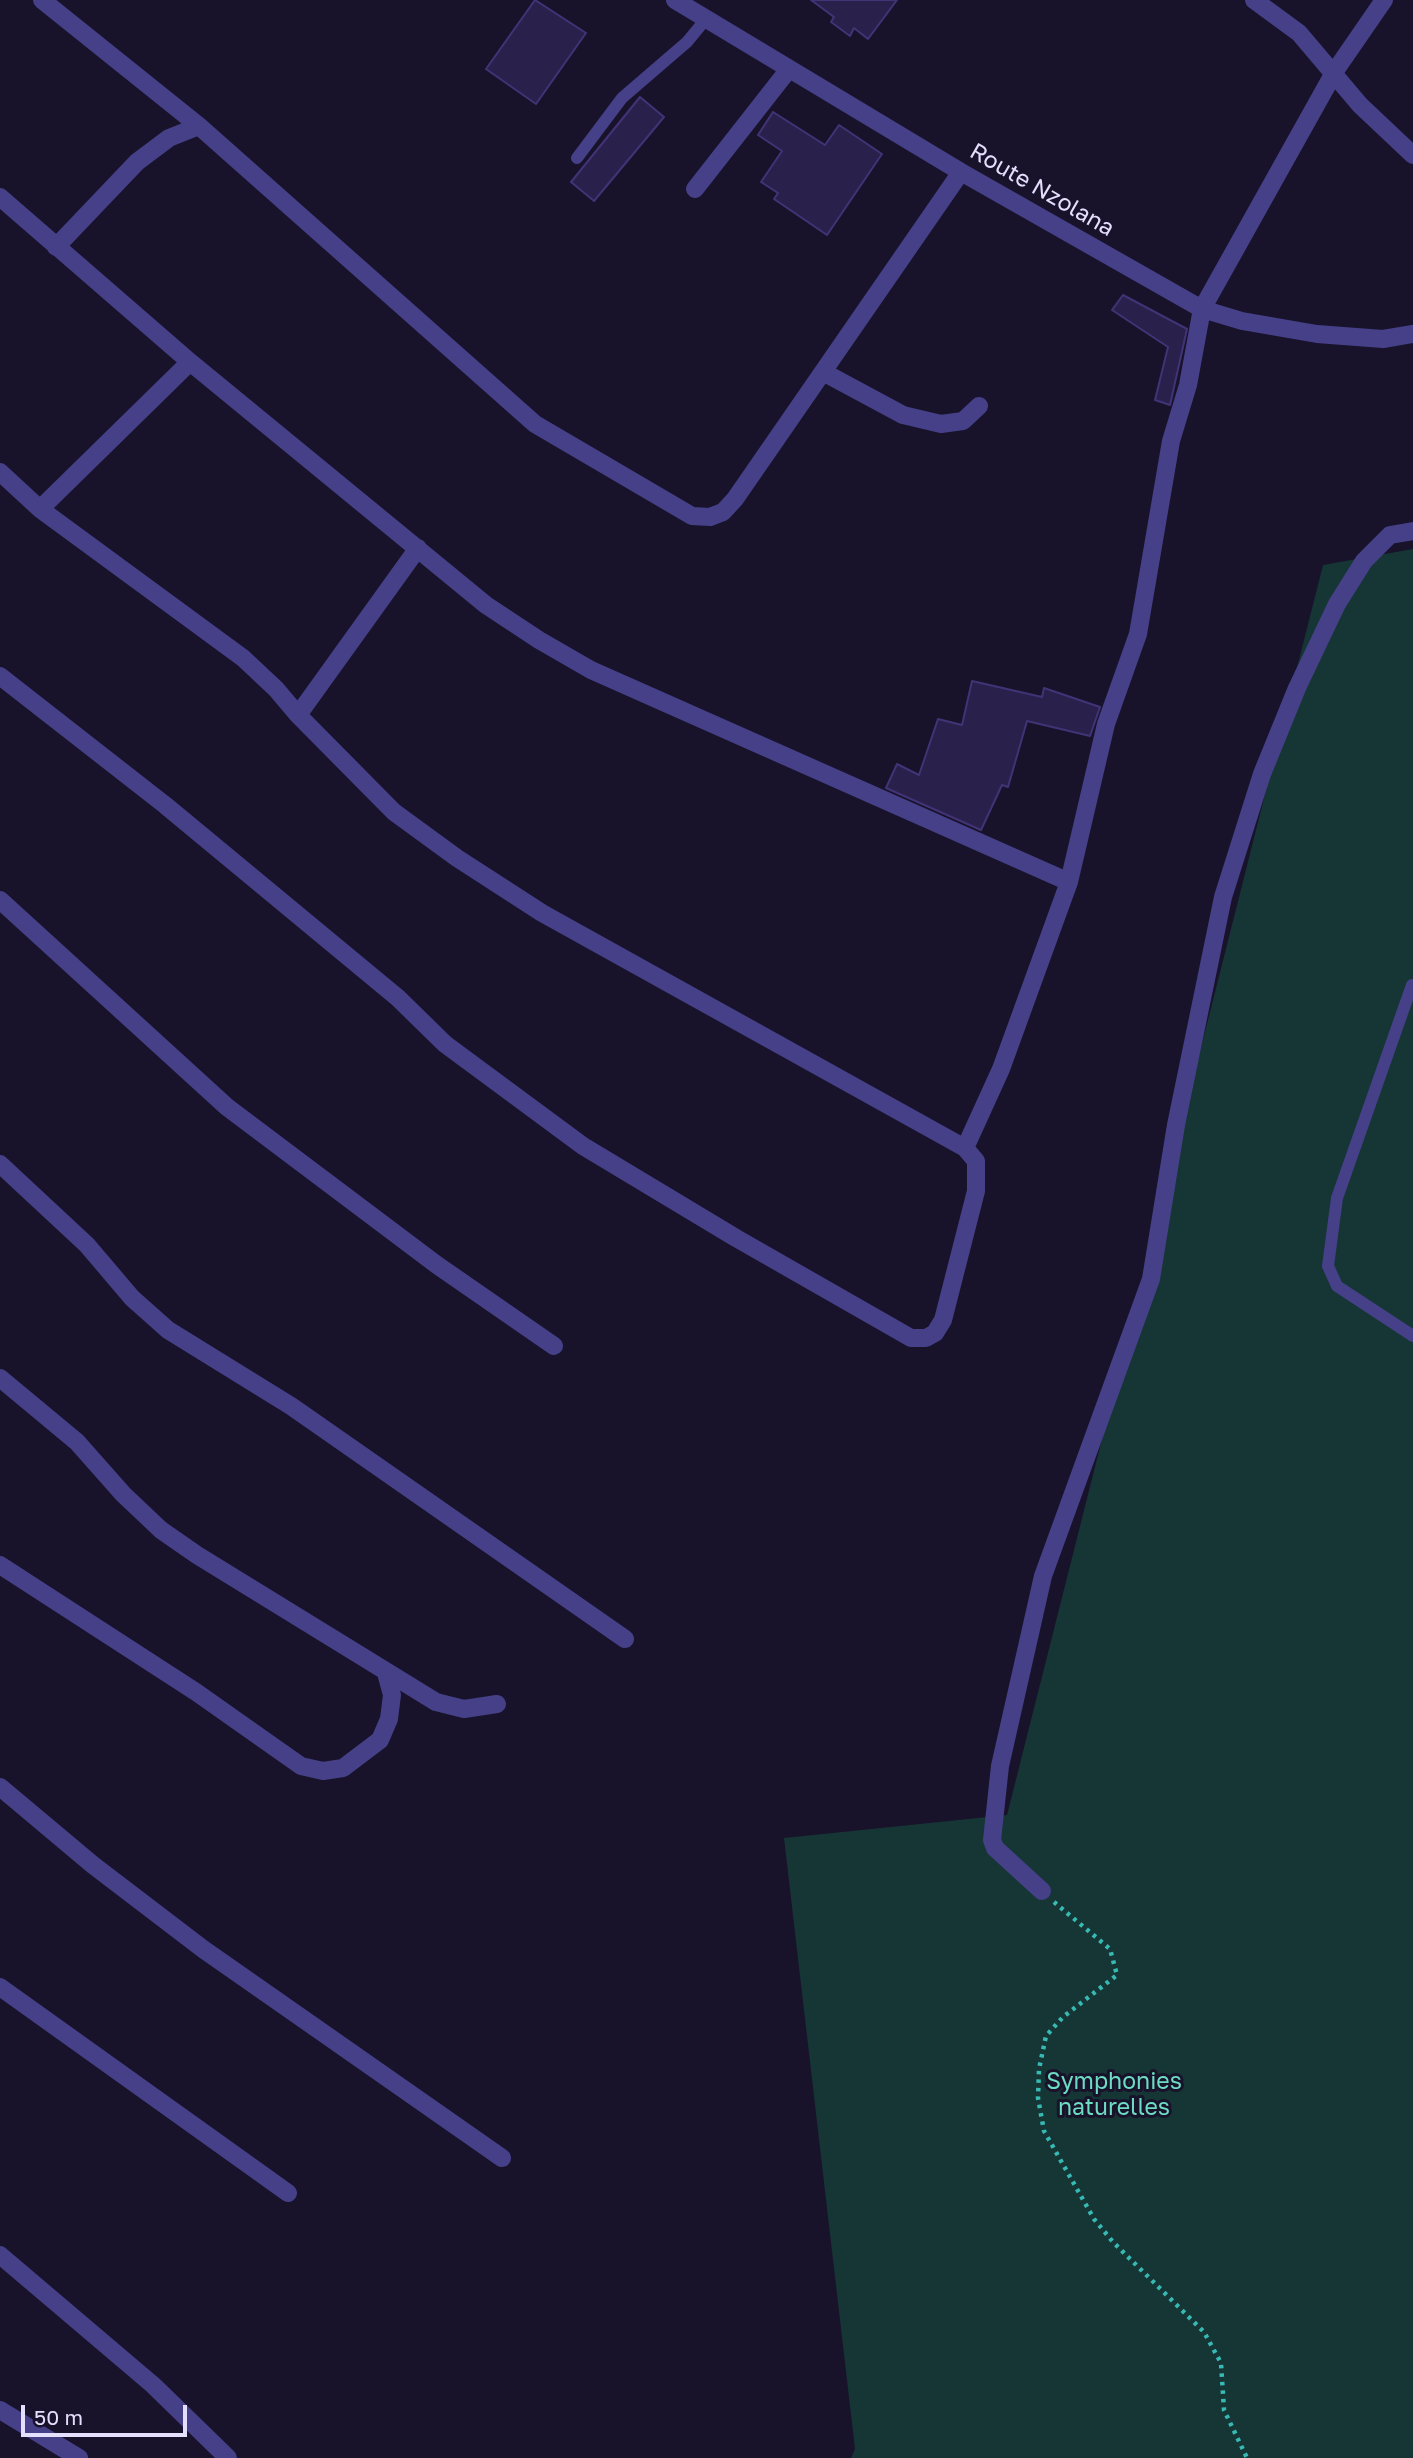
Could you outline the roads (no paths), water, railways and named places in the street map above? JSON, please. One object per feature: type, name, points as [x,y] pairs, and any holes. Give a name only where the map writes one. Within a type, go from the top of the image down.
[{"type":"street","points":[[42,0],[199,126],[535,424],[692,516],[709,517],[723,512],[735,499],[961,172]]},
{"type":"street","name":"Route Nzolana","points":[[675,0],[961,172],[1202,309],[1242,321],[1317,334],[1383,339],[1413,334]]},
{"type":"street","points":[[1254,0],[1299,33],[1335,71],[1360,105],[1413,155]]},
{"type":"street","points":[[965,1148],[1002,1069],[1069,882],[1106,724],[1138,634],[1171,441],[1188,385],[1202,309],[1335,71],[1384,0]]},
{"type":"street","points":[[695,189],[789,69]]},
{"type":"street","points":[[56,247],[137,162],[169,138],[199,126]]},
{"type":"street","points":[[0,197],[190,362],[485,605],[591,670],[1069,882]]},
{"type":"street","points":[[40,509],[190,362]]},
{"type":"street","points":[[823,372],[903,415],[941,424],[963,421],[979,406]]},
{"type":"street","points":[[0,472],[40,509],[243,658],[276,688],[298,715],[394,812],[531,906],[965,1148],[976,1161],[979,1175],[943,1320],[935,1333],[926,1338],[911,1338],[736,1238],[573,1138],[445,1044],[398,998],[196,831],[0,676]]},
{"type":"street","points":[[1042,1891],[995,1848],[992,1840],[1000,1766],[1043,1576],[1151,1279],[1176,1125],[1223,897],[1262,774],[1297,688],[1338,604],[1364,561],[1390,535],[1413,531]]},
{"type":"street","points":[[298,715],[418,548]]},
{"type":"street","points":[[0,900],[227,1107],[437,1265],[554,1346]]},
{"type":"street","points":[[0,1164],[87,1245],[132,1298],[168,1330],[291,1406],[625,1639]]},
{"type":"street","points":[[0,1378],[77,1442],[123,1494],[162,1530],[197,1555],[436,1702],[464,1709],[497,1704]]},
{"type":"street","points":[[0,1565],[196,1692],[300,1766],[323,1771],[343,1769],[380,1740],[389,1718],[392,1695],[386,1673]]},
{"type":"street","points":[[0,1787],[93,1865],[203,1949],[502,2158]]},
{"type":"street","points":[[0,1987],[288,2193]]},
{"type":"street","points":[[0,2255],[153,2385],[228,2458]]},
{"type":"street","points":[[0,2410],[79,2458]]},
{"type":"lane","points":[[577,158],[622,98],[687,42],[706,19]]},
{"type":"lane","points":[[1412,985],[1337,1198],[1328,1266],[1337,1286],[1413,1336]]},
{"type":"park label","name":"Symphonies naturelles","points":[[1114,2095]]}]
